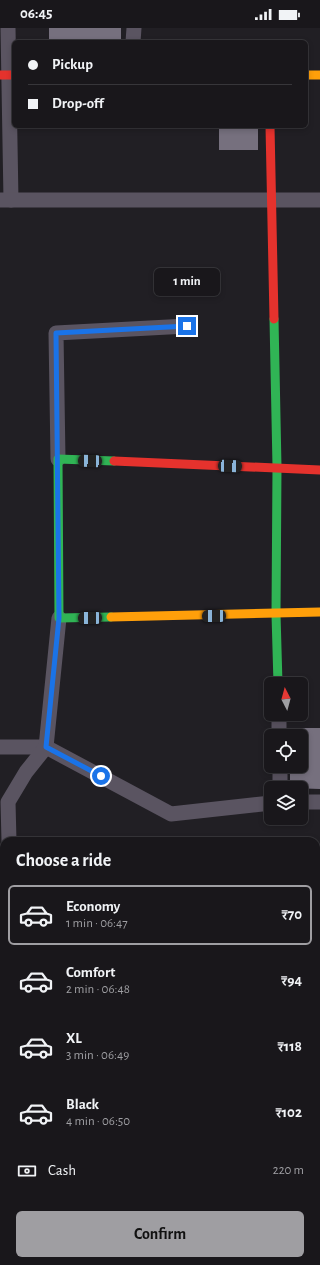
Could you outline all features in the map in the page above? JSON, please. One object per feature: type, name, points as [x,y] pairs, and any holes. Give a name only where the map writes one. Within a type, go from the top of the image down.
[{"type":"street","points":[[8,28],[6,200],[320,200]]},
{"type":"street","points":[[134,28],[134,40]]},
{"type":"street","points":[[308,75],[320,75]]},
{"type":"street","points":[[270,128],[270,201],[277,467],[276,614],[278,677]]},
{"type":"street","points":[[9,837],[8,802],[26,772],[46,747],[59,618],[56,333],[187,326]]},
{"type":"street","points":[[58,460],[277,467],[320,470]]},
{"type":"street","points":[[59,618],[320,612]]},
{"type":"street","points":[[0,747],[46,747],[171,814],[264,804]]},
{"type":"street","points":[[308,802],[320,802]]},
{"type":"building","points":[[49,28],[121,28],[121,40],[49,40]]},
{"type":"building","points":[[219,128],[258,128],[258,150],[219,150]]},
{"type":"building","points":[[320,728],[320,789],[308,789],[308,781],[290,781],[290,773],[308,773],[308,729],[301,729]]},
{"type":"traffic: fast","points":[[274,319],[277,467],[276,614],[278,677]]},
{"type":"traffic: fast","points":[[111,617],[59,618],[58,459],[114,461]]},
{"type":"traffic: slow","points":[[308,75],[320,75]]},
{"type":"traffic: slow","points":[[111,617],[320,612]]},
{"type":"traffic: jam","points":[[0,75],[12,75]]},
{"type":"traffic: jam","points":[[270,128],[274,319]]},
{"type":"traffic: jam","points":[[114,461],[320,470]]},
{"type":"route","points":[[101,776],[46,747],[59,618],[56,333],[187,326]]}]
